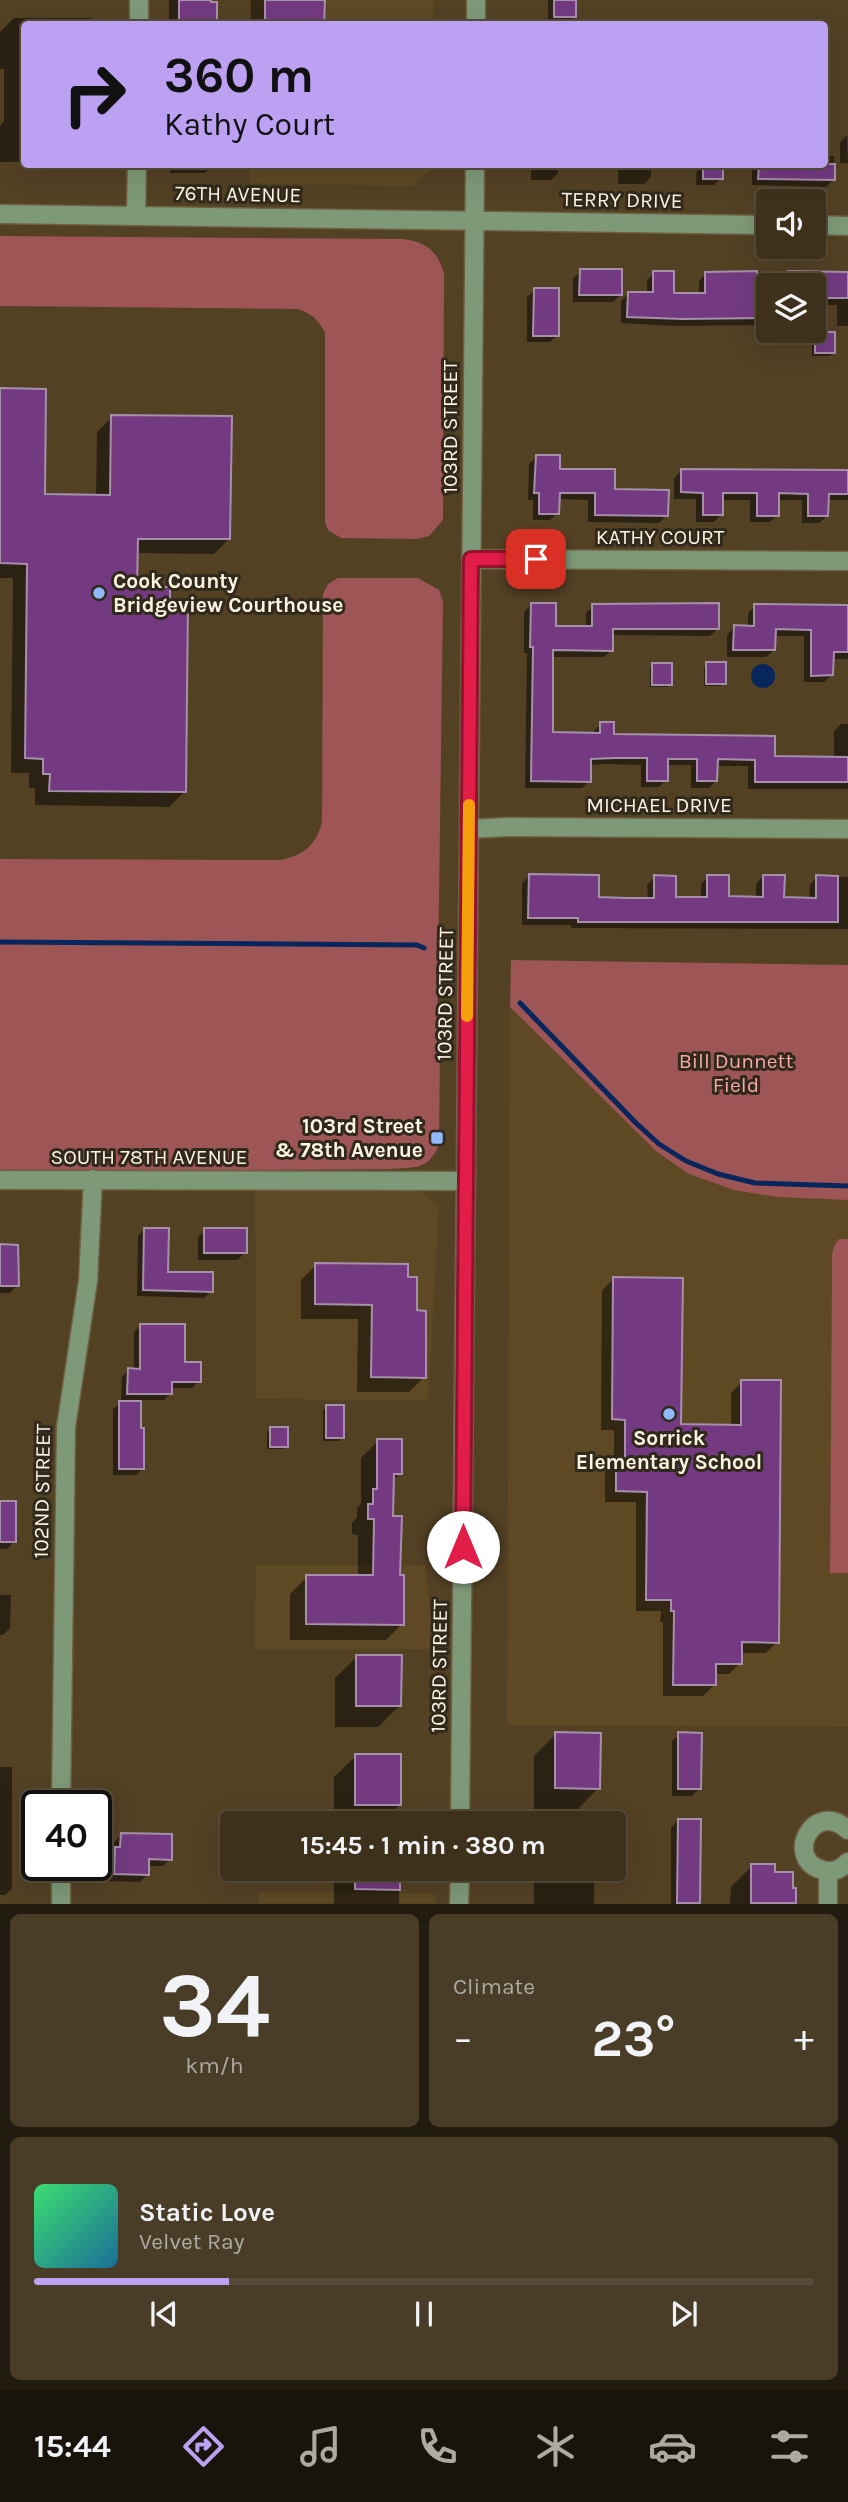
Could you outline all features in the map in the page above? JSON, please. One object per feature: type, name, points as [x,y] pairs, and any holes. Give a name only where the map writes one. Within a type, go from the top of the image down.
[{"type":"street","points":[[139,0],[139,21]]},
{"type":"street","points":[[476,0],[476,21]]},
{"type":"street","points":[[136,214],[137,168]]},
{"type":"street","name":"103RD STREET","points":[[460,1811],[475,168]]},
{"type":"street","name":"76TH AVENUE","points":[[0,214],[474,221]]},
{"type":"street","name":"TERRY DRIVE","points":[[474,221],[756,225]]},
{"type":"street","points":[[826,225],[848,226]]},
{"type":"street","name":"KATHY COURT","points":[[471,559],[848,561]]},
{"type":"street","name":"MICHAEL DRIVE","points":[[469,829],[848,829]]},
{"type":"street","name":"102ND STREET","points":[[61,1790],[66,1427],[88,1281],[93,1179]]},
{"type":"street","name":"SOUTH 78TH AVENUE","points":[[0,1180],[466,1181]]},
{"type":"street","points":[[848,1830],[842,1824],[826,1821],[818,1823],[806,1835],[804,1843],[807,1859],[820,1870],[836,1870],[848,1861]]},
{"type":"street","points":[[828,1871],[828,1903]]},
{"type":"street","points":[[61,1881],[61,1903]]},
{"type":"street","points":[[459,1903],[460,1881]]},
{"type":"shaded area","points":[[252,0],[434,0],[433,21],[252,21]]},
{"type":"shaded area","points":[[251,168],[432,168],[413,186],[250,183]]},
{"type":"shaded area","name":"Sorrick Elementary School","points":[[510,1007],[657,1152],[689,1174],[777,1197],[848,1200],[848,1239],[839,1239],[832,1255],[830,1572],[848,1573],[848,1727],[507,1725]]},
{"type":"shaded area","points":[[255,1188],[415,1188],[439,1206],[428,1400],[256,1399]]},
{"type":"shaded area","points":[[256,1565],[425,1565],[434,1649],[254,1650]]},
{"type":"shaded area","points":[[259,1892],[436,1894],[436,1903],[259,1903]]},
{"type":"green space","points":[[0,236],[403,239],[424,245],[438,259],[444,274],[443,520],[429,536],[417,539],[341,538],[328,530],[325,522],[325,333],[317,320],[310,315],[297,309],[0,306]]},
{"type":"green space","points":[[338,578],[418,578],[439,590],[443,602],[437,1047],[440,1048],[439,1144],[435,1152],[431,1159],[421,1166],[391,1169],[0,1172],[0,859],[282,860],[297,855],[313,843],[322,822],[323,594],[328,584]]},
{"type":"green space","name":"Bill Dunnett Field","points":[[511,960],[848,965],[848,1200],[777,1197],[734,1190],[689,1174],[657,1152],[510,1007]]},
{"type":"green space","points":[[839,1239],[848,1239],[848,1573],[830,1573],[832,1255]]},
{"type":"water","points":[[763,664],[774,671],[775,676],[768,687],[763,688],[752,681],[751,676],[758,665]]},
{"type":"building","points":[[179,0],[217,2],[217,21],[179,21]]},
{"type":"building","points":[[265,0],[325,0],[324,21],[265,21]]},
{"type":"building","points":[[554,0],[576,0],[576,17],[554,17]]},
{"type":"building","points":[[828,164],[835,164],[835,180],[758,179],[759,168],[828,168]]},
{"type":"building","points":[[703,168],[723,168],[723,179],[703,179]]},
{"type":"building","points":[[580,269],[622,269],[622,295],[579,295]]},
{"type":"building","points":[[653,271],[674,271],[674,293],[705,293],[705,272],[757,271],[756,318],[627,317],[628,292],[653,292]]},
{"type":"building","points":[[848,272],[848,298],[826,298],[826,273],[788,273]]},
{"type":"building","points":[[534,288],[559,288],[559,336],[533,336]]},
{"type":"building","points":[[826,332],[835,332],[835,353],[815,353],[815,343],[826,343]]},
{"type":"building","name":"Cook County Bridgeview Courthouse","points":[[0,388],[46,389],[45,494],[110,495],[111,415],[232,416],[230,539],[138,539],[137,587],[170,587],[170,600],[188,600],[186,792],[49,791],[50,774],[43,774],[43,759],[25,758],[27,564],[0,563]]},
{"type":"building","points":[[536,455],[560,455],[560,469],[615,469],[615,489],[669,490],[668,516],[595,515],[595,493],[560,493],[559,514],[539,514],[539,493],[534,493]]},
{"type":"building","points":[[681,469],[848,470],[848,494],[829,494],[828,516],[808,516],[808,494],[779,493],[779,516],[757,516],[757,493],[723,493],[723,515],[703,515],[703,493],[681,492]]},
{"type":"building","points":[[531,603],[556,603],[556,626],[592,626],[592,604],[719,603],[719,629],[613,629],[613,651],[553,650],[553,732],[600,733],[600,722],[614,722],[614,734],[775,736],[775,756],[848,757],[848,782],[755,782],[755,760],[718,759],[717,781],[697,781],[697,759],[668,759],[668,781],[647,781],[647,758],[591,759],[591,782],[531,781]]},
{"type":"building","points":[[754,604],[848,605],[848,652],[834,652],[833,675],[811,676],[811,630],[776,629],[775,650],[733,650],[734,625],[754,626]]},
{"type":"building","points":[[706,662],[726,662],[726,684],[706,684]]},
{"type":"building","points":[[652,663],[672,663],[672,685],[652,685]]},
{"type":"building","points":[[529,874],[599,875],[599,897],[626,898],[654,898],[654,875],[676,876],[676,897],[707,897],[707,875],[729,875],[729,896],[763,897],[763,875],[785,875],[784,897],[816,898],[816,875],[838,876],[838,922],[578,922],[578,918],[528,918]]},
{"type":"building","points":[[144,1228],[169,1228],[168,1272],[213,1272],[213,1292],[143,1290]]},
{"type":"building","points":[[204,1228],[247,1228],[247,1253],[204,1253]]},
{"type":"building","points":[[0,1244],[18,1245],[19,1286],[0,1286]]},
{"type":"building","points":[[315,1263],[408,1264],[408,1277],[417,1277],[417,1310],[426,1311],[426,1378],[371,1377],[372,1305],[315,1304]]},
{"type":"building","points":[[613,1277],[683,1278],[681,1424],[741,1425],[741,1380],[781,1380],[779,1643],[742,1642],[742,1664],[716,1664],[716,1685],[673,1685],[674,1611],[671,1611],[671,1600],[646,1600],[647,1492],[616,1491],[616,1460],[625,1460],[625,1420],[612,1419]]},
{"type":"building","points":[[140,1324],[185,1324],[185,1362],[201,1362],[201,1382],[172,1382],[172,1394],[127,1394],[128,1368],[140,1369]]},
{"type":"building","points":[[119,1401],[141,1401],[144,1469],[119,1469]]},
{"type":"building","points":[[326,1405],[344,1405],[344,1438],[326,1438]]},
{"type":"building","points":[[270,1427],[288,1427],[288,1447],[270,1447]]},
{"type":"building","points":[[377,1439],[402,1439],[402,1474],[394,1474],[393,1516],[402,1516],[400,1575],[404,1575],[404,1625],[306,1624],[306,1575],[373,1575],[374,1519],[368,1519],[368,1504],[373,1504],[373,1489],[377,1489]]},
{"type":"building","points":[[0,1501],[16,1501],[16,1542],[0,1542]]},
{"type":"building","points":[[356,1655],[402,1655],[401,1706],[356,1706]]},
{"type":"building","points":[[555,1732],[601,1733],[600,1789],[555,1788]]},
{"type":"building","points":[[678,1732],[702,1733],[701,1789],[678,1789]]},
{"type":"building","points":[[355,1754],[401,1754],[401,1805],[355,1805]]},
{"type":"building","points":[[678,1819],[701,1819],[700,1903],[677,1903]]},
{"type":"building","points":[[121,1833],[172,1834],[172,1860],[149,1859],[149,1875],[114,1874],[115,1847],[120,1847]]},
{"type":"building","points":[[751,1864],[775,1864],[775,1872],[793,1872],[796,1903],[751,1903]]},
{"type":"building","points":[[355,1881],[400,1881],[400,1890],[355,1889]]},
{"type":"waterway","points":[[0,942],[417,945],[424,948]]},
{"type":"waterway","points":[[520,1003],[636,1123],[659,1144],[686,1161],[718,1174],[755,1183],[848,1186]]},
{"type":"slow traffic","points":[[467,1016],[469,805]]},
{"type":"place","name":"Cook County Bridgeview Courthouse","points":[[99,593]]},
{"type":"place","name":"103rd Street & 78th Avenue","points":[[437,1138]]},
{"type":"place","name":"Sorrick Elementary School","points":[[669,1414]]},
{"type":"route","points":[[463,1547],[471,559],[536,559]]}]
